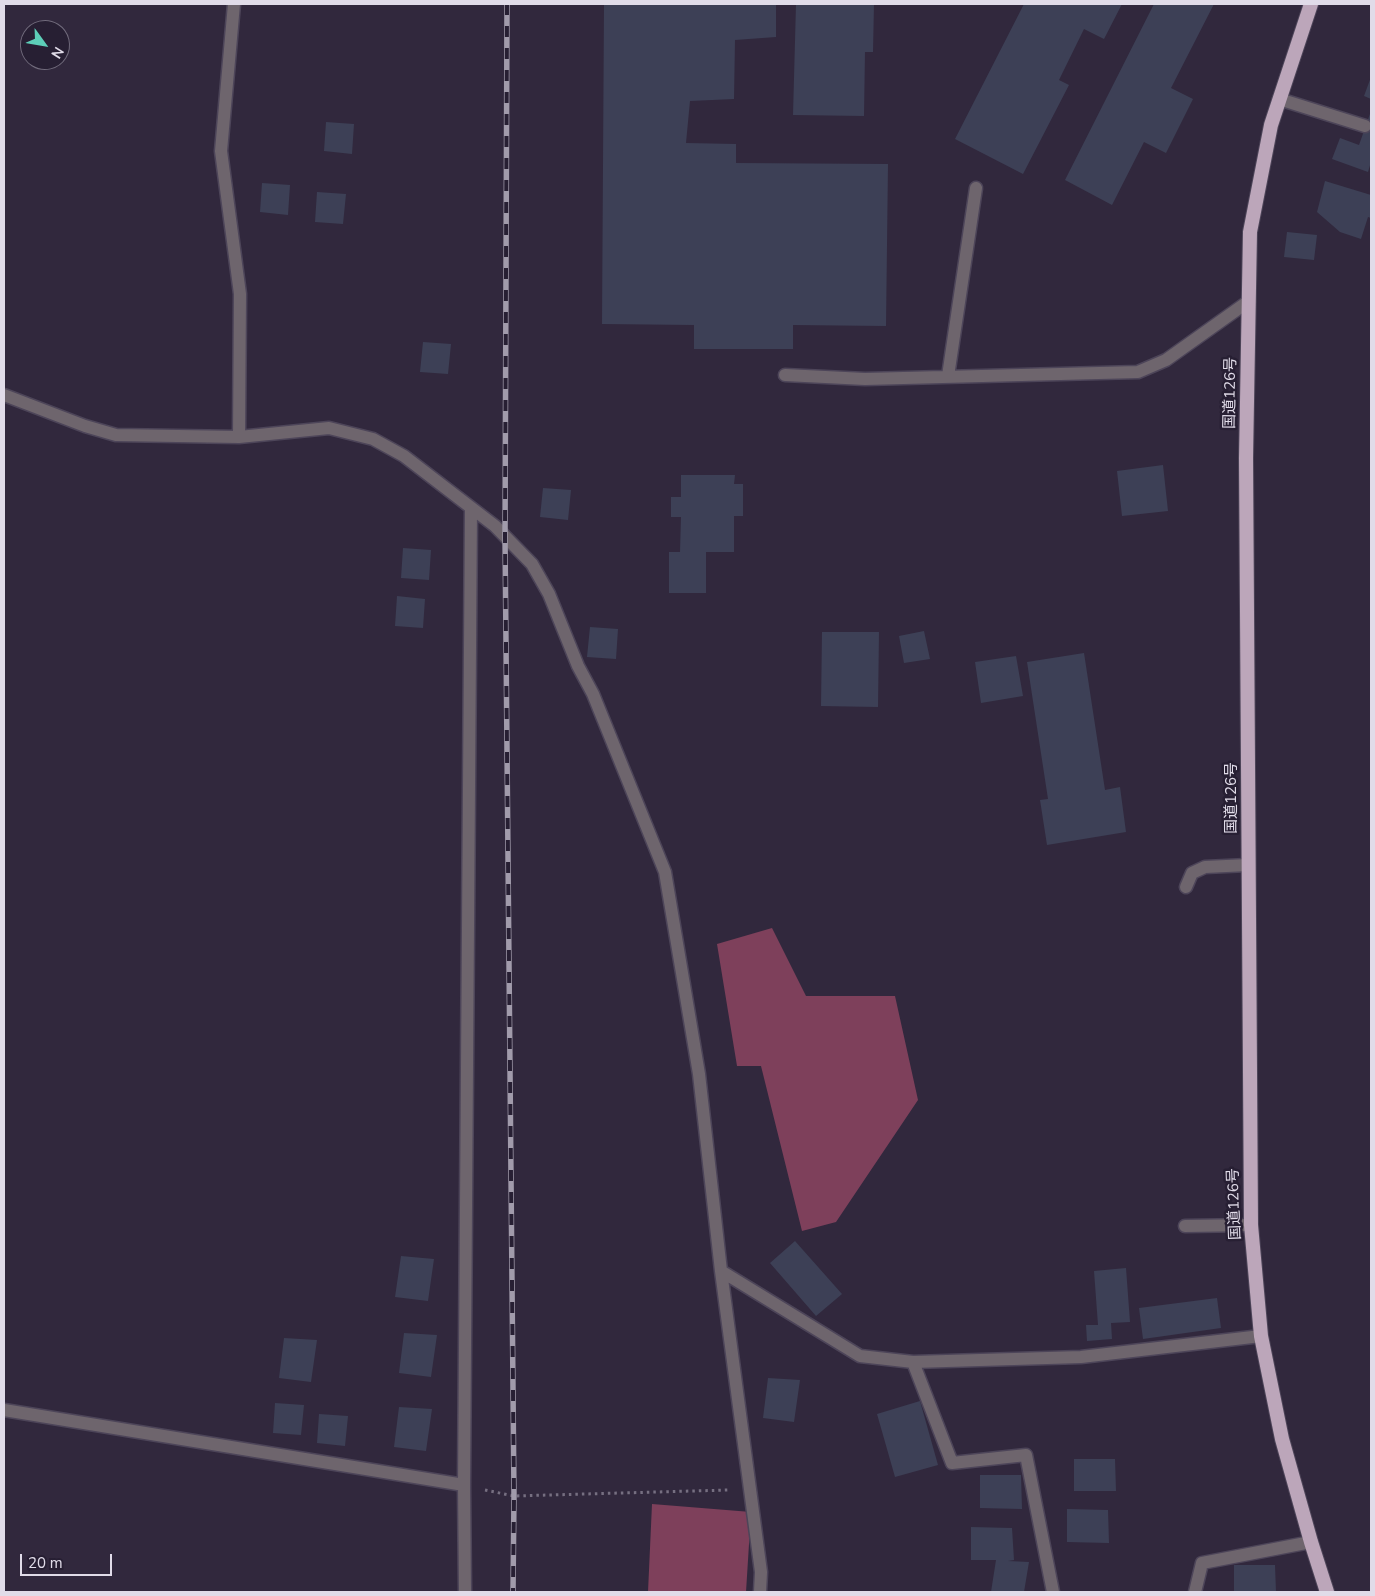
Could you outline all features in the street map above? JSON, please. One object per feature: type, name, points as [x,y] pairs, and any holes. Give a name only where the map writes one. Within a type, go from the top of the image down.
[{"type":"highway","name":"国道126号","points":[[1311,4],[1271,125],[1250,232],[1246,458],[1250,1225],[1261,1336],[1282,1439],[1327,1592]]},
{"type":"street","points":[[234,4],[221,151],[240,294],[239,437]]},
{"type":"street","points":[[1279,99],[1366,126]]},
{"type":"street","points":[[948,376],[976,188]]},
{"type":"street","points":[[785,375],[865,380],[948,376],[1138,372],[1166,360],[1249,301]]},
{"type":"street","points":[[4,395],[85,426],[116,435],[239,437],[329,428],[372,439],[404,456],[495,526],[532,564],[549,594],[578,666],[593,694],[665,872],[699,1074],[721,1271],[761,1572],[760,1592]]},
{"type":"street","points":[[465,1592],[464,1485],[471,508]]},
{"type":"street","points":[[1186,887],[1192,873],[1205,866],[1248,865]]},
{"type":"street","points":[[1185,1226],[1250,1225]]},
{"type":"street","points":[[721,1271],[860,1356],[913,1362],[1081,1357],[1261,1336]]},
{"type":"street","points":[[913,1362],[952,1463],[1026,1455],[1053,1592]]},
{"type":"street","points":[[4,1410],[464,1485]]},
{"type":"street","points":[[1196,1592],[1202,1563],[1311,1542]]},
{"type":"path","points":[[464,1485],[514,1496],[751,1490]]},
{"type":"shaded area","points":[[772,928],[806,996],[895,996],[918,1100],[836,1222],[802,1231],[761,1066],[737,1066],[717,944]]},
{"type":"shaded area","points":[[652,1504],[751,1512],[746,1592],[648,1592]]},
{"type":"building","points":[[604,4],[776,4],[776,37],[735,40],[734,99],[690,101],[686,143],[736,144],[736,163],[888,164],[886,326],[793,325],[793,349],[694,349],[694,325],[602,324]]},
{"type":"building","points":[[796,4],[874,4],[873,52],[865,52],[864,116],[793,115]]},
{"type":"building","points":[[1024,4],[1122,4],[1104,39],[1084,29],[1059,80],[1069,85],[1023,174],[955,139]]},
{"type":"building","points":[[1154,4],[1214,4],[1171,88],[1193,99],[1166,153],[1144,142],[1112,205],[1065,180]]},
{"type":"building","points":[[1371,77],[1371,99],[1364,96]]},
{"type":"building","points":[[1371,111],[1371,162],[1368,172],[1332,159],[1340,138],[1359,145]]},
{"type":"building","points":[[326,122],[354,124],[352,154],[324,151]]},
{"type":"building","points":[[1325,181],[1371,195],[1371,218],[1368,217],[1361,239],[1340,232],[1317,212]]},
{"type":"building","points":[[262,183],[290,185],[288,215],[260,212]]},
{"type":"building","points":[[317,192],[346,194],[343,224],[315,222]]},
{"type":"building","points":[[1287,232],[1317,235],[1314,260],[1284,257]]},
{"type":"building","points":[[423,342],[451,344],[448,374],[420,372]]},
{"type":"building","points":[[1163,465],[1168,511],[1122,516],[1117,471]]},
{"type":"building","points":[[681,475],[735,475],[734,484],[743,484],[743,516],[734,516],[734,552],[706,552],[706,593],[669,593],[669,552],[680,552],[681,517],[671,517],[671,497],[681,497]]},
{"type":"building","points":[[543,488],[571,490],[568,520],[540,517]]},
{"type":"building","points":[[403,548],[431,550],[429,580],[401,578]]},
{"type":"building","points":[[397,596],[425,599],[423,628],[395,626]]},
{"type":"building","points":[[590,627],[618,629],[616,659],[587,657]]},
{"type":"building","points":[[924,631],[930,659],[904,663],[899,636]]},
{"type":"building","points":[[822,632],[879,632],[878,707],[821,706]]},
{"type":"building","points":[[1084,653],[1105,790],[1120,787],[1126,832],[1047,845],[1040,800],[1048,799],[1027,662]]},
{"type":"building","points":[[1016,656],[1023,696],[981,703],[975,662]]},
{"type":"building","points":[[795,1241],[842,1294],[816,1316],[770,1263]]},
{"type":"building","points":[[401,1256],[434,1259],[428,1301],[395,1297]]},
{"type":"building","points":[[1126,1268],[1130,1322],[1111,1323],[1112,1339],[1087,1341],[1086,1325],[1098,1325],[1094,1271]]},
{"type":"building","points":[[1217,1298],[1221,1328],[1143,1339],[1139,1308]]},
{"type":"building","points":[[404,1333],[437,1335],[431,1377],[399,1373]]},
{"type":"building","points":[[284,1338],[317,1340],[311,1382],[279,1378]]},
{"type":"building","points":[[768,1378],[800,1380],[794,1422],[763,1418]]},
{"type":"building","points":[[920,1401],[938,1465],[895,1477],[877,1414]]},
{"type":"building","points":[[275,1403],[304,1405],[301,1435],[273,1433]]},
{"type":"building","points":[[399,1407],[432,1409],[426,1451],[394,1447]]},
{"type":"building","points":[[319,1414],[348,1416],[345,1446],[317,1443]]},
{"type":"building","points":[[1074,1459],[1115,1459],[1116,1491],[1074,1491]]},
{"type":"building","points":[[980,1475],[1021,1475],[1022,1509],[980,1508]]},
{"type":"building","points":[[1067,1509],[1108,1510],[1109,1543],[1067,1542]]},
{"type":"building","points":[[971,1527],[1012,1528],[1014,1560],[1008,1561],[1029,1562],[1024,1592],[991,1592],[996,1560],[971,1560]]},
{"type":"building","points":[[1234,1565],[1275,1565],[1276,1592],[1234,1592]]},
{"type":"railway","points":[[507,4],[505,537],[514,1496],[513,1592]]}]
